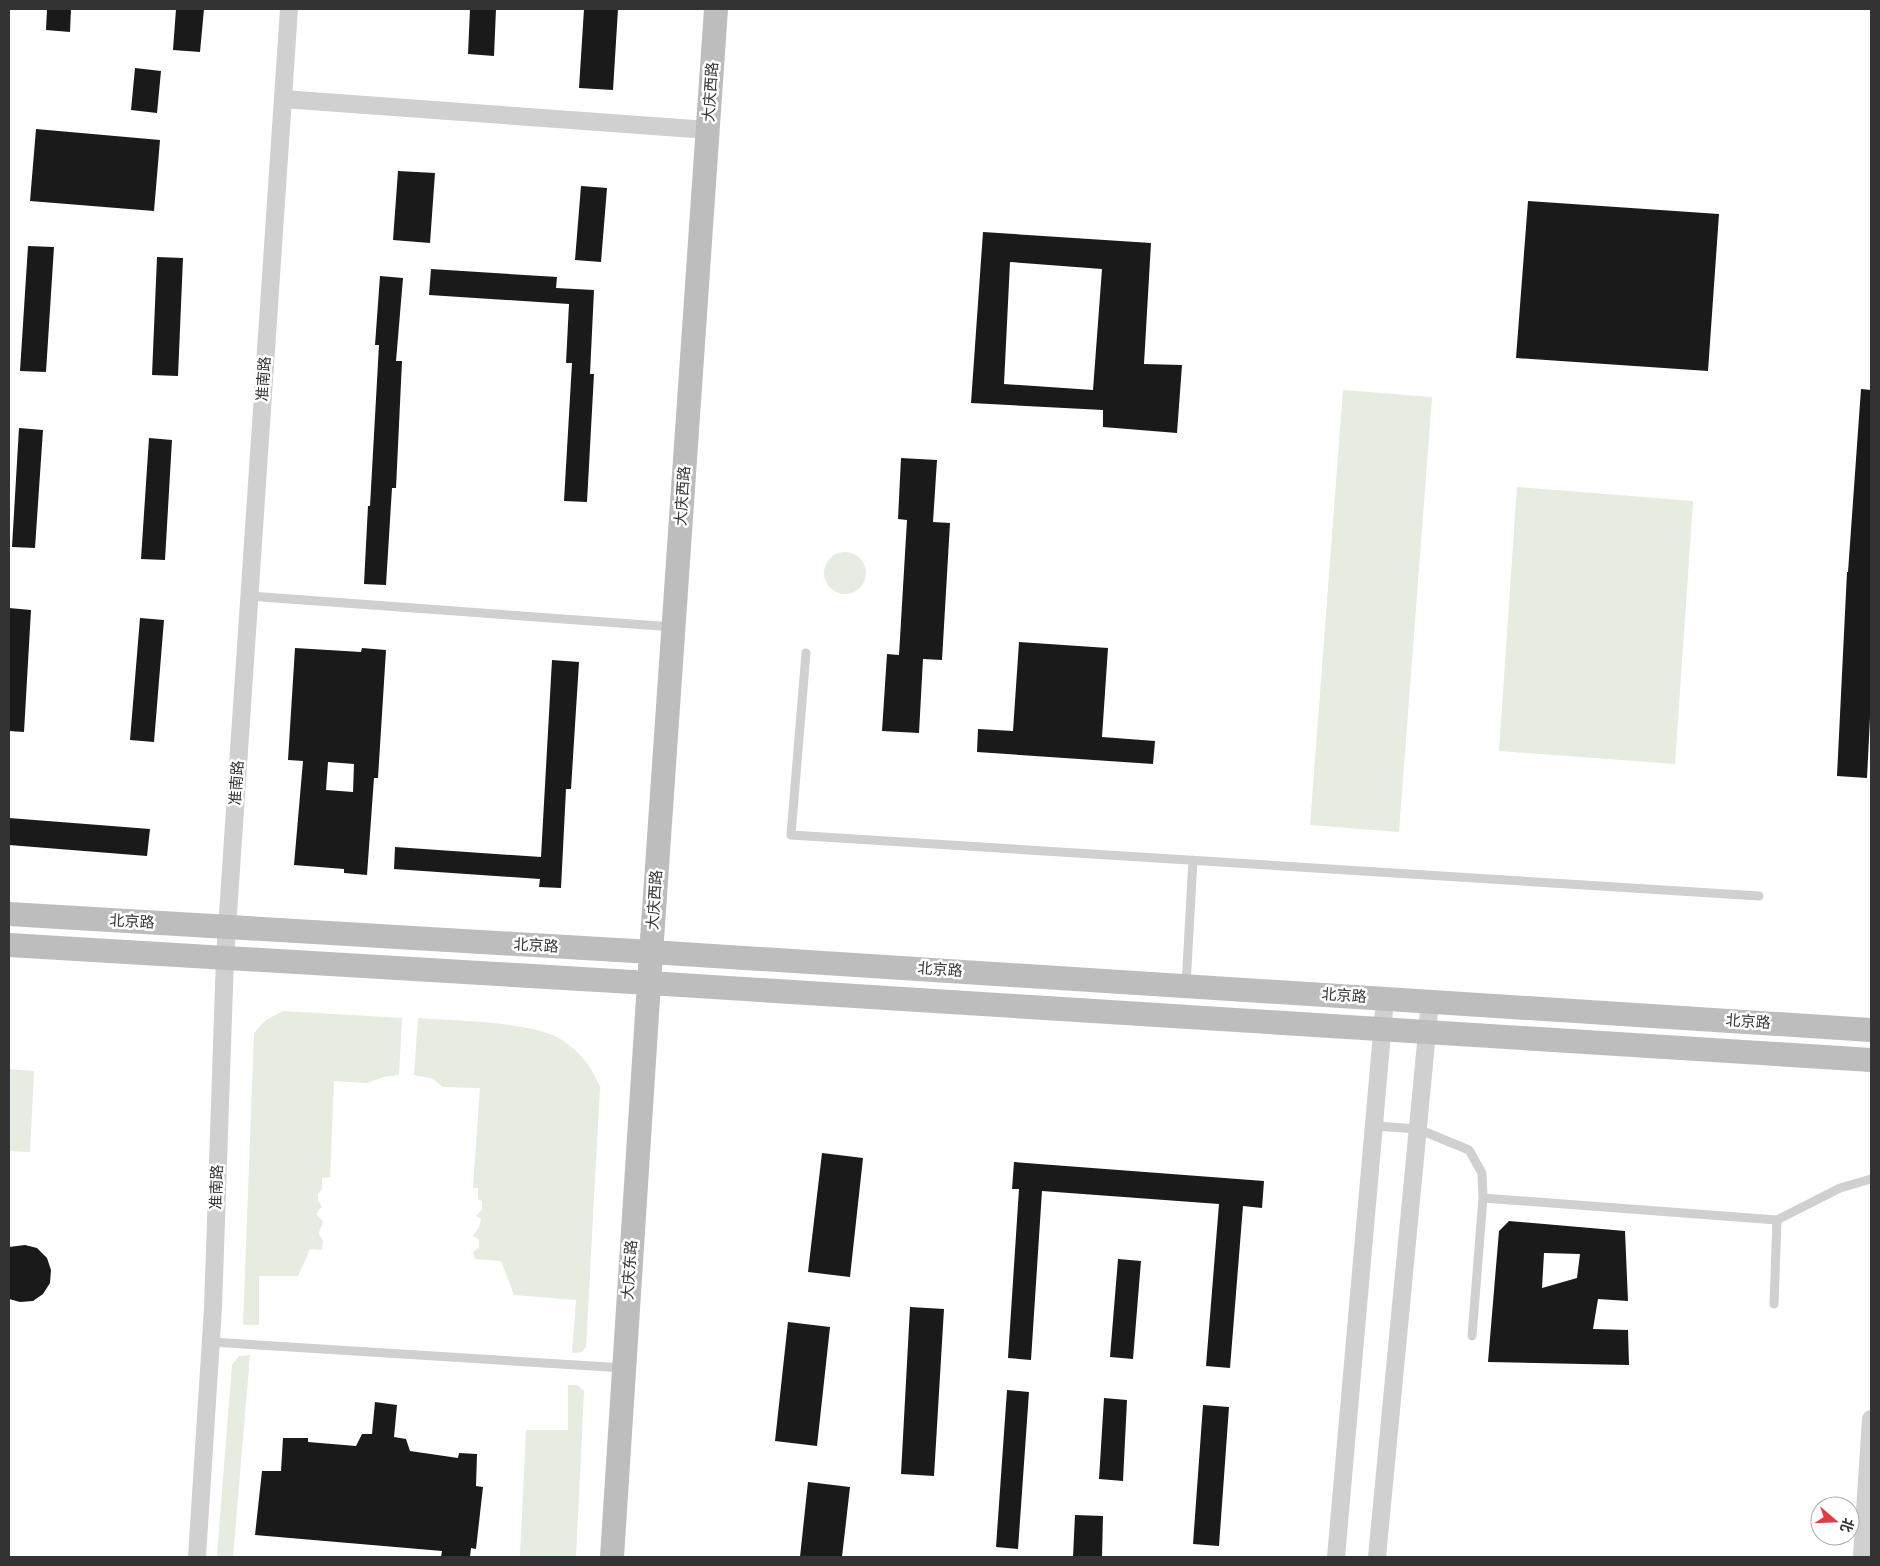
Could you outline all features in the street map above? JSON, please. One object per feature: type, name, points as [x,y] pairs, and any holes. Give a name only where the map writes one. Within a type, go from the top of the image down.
[{"type":"main road","name":"大庆西路","points":[[649,983],[716,9]]},
{"type":"main road","name":"北京路","points":[[9,914],[651,952],[1871,1030]]},
{"type":"main road","name":"北京路","points":[[9,945],[649,983],[1871,1060]]},
{"type":"main road","name":"大庆东路","points":[[612,1557],[649,983]]},
{"type":"street","name":"准南路","points":[[197,1557],[210,1342],[225,958],[289,9]]},
{"type":"street","points":[[283,99],[708,130]]},
{"type":"street","points":[[1336,1557],[1385,999]]},
{"type":"street","points":[[1377,1557],[1430,1002]]},
{"type":"street","points":[[1862,1557],[1871,1419]]},
{"type":"lane","points":[[249,596],[674,627]]},
{"type":"lane","points":[[806,653],[792,835],[1758,896]]},
{"type":"lane","points":[[1186,986],[1194,860]]},
{"type":"lane","points":[[1375,1126],[1418,1129],[1469,1150],[1482,1173],[1483,1198],[1472,1336]]},
{"type":"lane","points":[[1483,1198],[1777,1220],[1840,1188],[1871,1179]]},
{"type":"lane","points":[[1774,1304],[1777,1220]]},
{"type":"lane","points":[[210,1342],[624,1368]]},
{"type":"shaded area","points":[[1343,390],[1432,397],[1399,832],[1310,825]]},
{"type":"shaded area","points":[[1517,487],[1693,501],[1675,764],[1499,751]]},
{"type":"shaded area","points":[[841,552],[849,552],[860,558],[866,573],[860,588],[849,594],[841,594],[830,588],[824,577],[824,569],[830,558]]},
{"type":"shaded area","points":[[283,1011],[402,1018],[399,1075],[384,1077],[367,1083],[334,1081],[330,1177],[322,1178],[322,1189],[318,1194],[318,1200],[322,1207],[318,1210],[317,1215],[323,1221],[319,1233],[323,1240],[322,1250],[310,1249],[298,1276],[259,1276],[259,1325],[243,1325],[254,1033],[266,1020]]},
{"type":"shaded area","points":[[418,1018],[513,1025],[549,1034],[562,1040],[585,1060],[597,1080],[600,1087],[586,1347],[582,1352],[572,1353],[576,1300],[514,1295],[501,1261],[475,1259],[473,1252],[479,1247],[479,1240],[473,1236],[479,1227],[481,1219],[476,1216],[482,1210],[482,1201],[478,1199],[478,1188],[473,1188],[480,1088],[443,1087],[433,1079],[414,1075]]},
{"type":"shaded area","points":[[9,1069],[34,1071],[30,1152],[9,1151]]},
{"type":"shaded area","points":[[250,1355],[233,1557],[219,1557],[217,1555],[232,1365],[239,1356]]},
{"type":"shaded area","points":[[568,1385],[577,1385],[584,1391],[576,1557],[520,1556],[526,1430],[568,1430]]},
{"type":"building","points":[[47,9],[71,9],[70,32],[46,30]]},
{"type":"building","points":[[176,9],[204,9],[200,52],[173,50]]},
{"type":"building","points":[[470,9],[496,9],[494,56],[468,54]]},
{"type":"building","points":[[584,9],[618,9],[613,90],[579,88]]},
{"type":"building","points":[[135,68],[161,71],[157,113],[131,110]]},
{"type":"building","points":[[36,129],[160,140],[154,211],[30,201]]},
{"type":"building","points":[[398,171],[435,173],[430,243],[393,240]]},
{"type":"building","points":[[581,186],[607,188],[601,262],[575,260]]},
{"type":"building","points":[[1528,201],[1719,214],[1708,371],[1516,358]]},
{"type":"building","points":[[983,232],[1151,243],[1144,364],[1182,365],[1177,433],[1103,427],[1103,410],[971,403]],"holes":[[[1010,262],[1102,269],[1093,390],[1004,384]]]},
{"type":"building","points":[[28,246],[54,247],[46,372],[20,371]]},
{"type":"building","points":[[157,257],[183,258],[178,376],[152,375]]},
{"type":"building","points":[[431,269],[557,277],[556,288],[594,290],[590,374],[594,374],[587,502],[564,501],[572,363],[566,363],[569,304],[429,295]]},
{"type":"building","points":[[380,276],[403,278],[396,361],[402,361],[396,488],[392,488],[386,585],[364,584],[379,345],[375,345]]},
{"type":"building","points":[[1861,389],[1871,390],[1871,698],[1867,778],[1837,776],[1847,572]]},
{"type":"building","points":[[19,428],[43,430],[35,548],[12,547]]},
{"type":"building","points":[[149,438],[172,440],[165,560],[141,559]]},
{"type":"building","points":[[901,458],[937,460],[933,522],[950,523],[942,660],[923,659],[919,733],[882,731],[887,654],[899,655],[907,520],[898,519]]},
{"type":"building","points":[[9,608],[31,610],[24,732],[9,731]]},
{"type":"building","points":[[140,618],[164,620],[154,742],[130,740]]},
{"type":"building","points":[[1019,642],[1108,648],[1102,737],[1155,741],[1153,764],[977,752],[978,729],[1013,731]]},
{"type":"building","points":[[295,648],[361,652],[362,648],[386,650],[378,778],[374,778],[367,875],[344,873],[344,869],[294,865],[303,761],[288,760]],"holes":[[[328,762],[354,764],[353,792],[326,790]]]},
{"type":"building","points":[[552,660],[579,662],[571,789],[566,789],[561,888],[539,887],[540,879],[394,869],[395,847],[541,857]]},
{"type":"building","points":[[9,818],[150,829],[147,856],[9,845]]},
{"type":"building","points":[[822,1153],[863,1158],[850,1277],[808,1272]]},
{"type":"building","points":[[1014,1162],[1264,1181],[1262,1208],[1243,1206],[1230,1368],[1206,1366],[1219,1204],[1042,1191],[1031,1360],[1008,1358],[1019,1189],[1012,1189]]},
{"type":"building","points":[[1509,1221],[1625,1231],[1628,1301],[1598,1299],[1593,1329],[1628,1330],[1629,1365],[1488,1362],[1499,1231]],"holes":[[[1544,1253],[1580,1254],[1577,1278],[1542,1288]]]},
{"type":"building","points":[[25,1245],[37,1248],[47,1258],[51,1270],[50,1283],[43,1294],[33,1301],[20,1302],[9,1299],[9,1247]]},
{"type":"building","points":[[1118,1259],[1141,1261],[1133,1359],[1110,1357]]},
{"type":"building","points":[[910,1307],[944,1309],[934,1476],[901,1474]]},
{"type":"building","points":[[788,1322],[830,1327],[817,1446],[775,1441]]},
{"type":"building","points":[[1007,1390],[1029,1392],[1018,1549],[996,1547]]},
{"type":"building","points":[[1104,1398],[1127,1400],[1123,1481],[1099,1479]]},
{"type":"building","points":[[375,1402],[397,1405],[394,1437],[406,1439],[410,1451],[458,1458],[459,1453],[477,1454],[476,1486],[483,1487],[476,1549],[471,1548],[470,1557],[441,1557],[442,1551],[255,1535],[262,1471],[281,1471],[283,1438],[308,1438],[308,1442],[356,1446],[362,1434],[372,1434]]},
{"type":"building","points":[[1203,1405],[1229,1407],[1219,1546],[1193,1544]]},
{"type":"building","points":[[808,1482],[850,1487],[842,1557],[800,1557]]},
{"type":"building","points":[[1075,1515],[1103,1516],[1102,1557],[1073,1557]]}]
